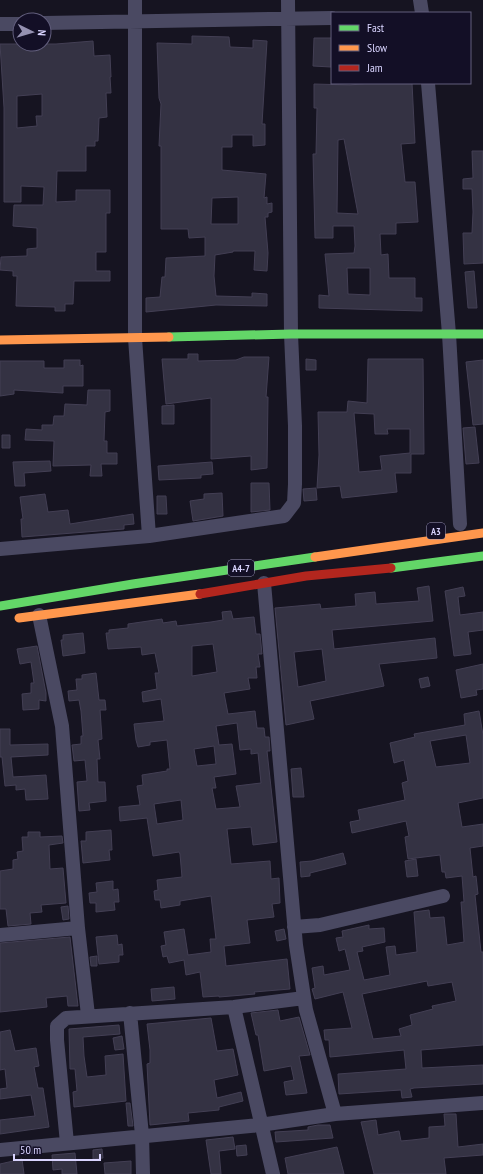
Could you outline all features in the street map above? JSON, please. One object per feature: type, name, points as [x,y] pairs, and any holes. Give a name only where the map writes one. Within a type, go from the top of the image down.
[{"type":"main road","points":[[0,340],[291,334],[483,334]]},
{"type":"main road","name":"A3","points":[[391,546],[457,526]]},
{"type":"main road","name":"A4-7","points":[[0,606],[133,584],[483,533]]},
{"type":"main road","name":"A4-7","points":[[8,620],[161,600],[306,576],[417,566],[483,556]]},
{"type":"street","points":[[135,0],[135,338],[149,536]]},
{"type":"street","points":[[0,549],[149,536],[284,516],[294,503],[295,426],[291,334],[288,0]]},
{"type":"street","points":[[420,0],[422,12]]},
{"type":"street","points":[[52,23],[331,18]]},
{"type":"street","points":[[0,24],[12,24]]},
{"type":"street","points":[[428,84],[449,334],[457,526]]},
{"type":"street","points":[[264,583],[294,927],[304,998],[335,1114]]},
{"type":"street","points":[[39,615],[62,726],[78,928],[88,1015]]},
{"type":"street","points":[[294,927],[320,925],[443,896]]},
{"type":"street","points":[[0,935],[78,928]]},
{"type":"street","points":[[67,1143],[57,1040],[57,1026],[66,1018],[88,1015],[234,1007],[304,998]]},
{"type":"street","points":[[234,1007],[260,1125],[273,1174]]},
{"type":"street","points":[[130,1013],[142,1135],[143,1174]]},
{"type":"street","points":[[0,1150],[142,1135],[260,1125],[335,1114],[483,1103]]},
{"type":"building","points":[[192,36],[229,37],[230,47],[253,48],[253,40],[267,41],[262,124],[265,124],[265,145],[253,146],[253,135],[232,135],[232,147],[222,147],[222,170],[266,174],[264,198],[267,197],[267,204],[272,203],[272,212],[268,213],[268,217],[265,217],[268,253],[267,271],[254,270],[255,251],[233,251],[215,255],[214,276],[216,296],[252,297],[252,293],[267,294],[267,306],[216,305],[146,312],[146,298],[160,297],[162,277],[165,277],[166,258],[205,256],[205,237],[189,238],[188,229],[161,229],[161,146],[159,146],[161,104],[159,98],[157,43],[192,44]],"holes":[[[238,197],[238,224],[211,224],[212,198]]]},
{"type":"building","points":[[314,38],[331,38],[331,67],[313,66]]},
{"type":"building","points":[[93,41],[94,56],[110,55],[111,93],[106,93],[107,117],[99,118],[98,141],[95,141],[95,146],[86,146],[86,171],[57,171],[56,202],[76,201],[76,190],[110,190],[110,213],[106,213],[106,252],[96,252],[96,271],[110,271],[110,281],[74,281],[73,304],[65,304],[65,311],[55,311],[55,307],[16,306],[17,276],[13,276],[13,271],[0,270],[1,257],[27,256],[27,249],[37,248],[37,228],[13,226],[14,205],[43,205],[44,187],[21,186],[21,202],[4,202],[4,108],[0,44],[12,44],[12,52],[52,52],[52,44]],"holes":[[[42,94],[42,116],[36,116],[37,126],[17,128],[17,96]]]},
{"type":"building","points":[[314,84],[412,84],[415,143],[401,144],[405,182],[415,182],[418,222],[396,223],[396,234],[380,234],[381,255],[388,254],[389,278],[415,278],[415,298],[422,298],[422,311],[319,308],[319,295],[329,296],[325,254],[354,253],[355,246],[354,226],[333,226],[333,238],[315,238],[313,154],[316,154],[317,108],[314,108]],"holes":[[[344,139],[358,214],[337,213],[338,140]],[[347,268],[370,268],[370,295],[348,294]]]},
{"type":"building","points":[[472,151],[483,151],[483,263],[464,264],[463,233],[472,233],[473,212],[472,189],[463,189],[463,179],[473,178]]},
{"type":"building","points":[[474,271],[477,308],[468,308],[465,272]]},
{"type":"building","points":[[188,354],[198,354],[198,361],[236,360],[244,357],[269,357],[266,397],[268,397],[267,468],[251,470],[251,456],[211,459],[211,398],[166,404],[162,359],[188,359]]},
{"type":"building","points":[[306,359],[316,360],[316,370],[306,370]]},
{"type":"building","points":[[368,359],[423,359],[424,454],[411,454],[411,473],[395,473],[397,492],[342,498],[340,486],[317,488],[319,455],[318,412],[347,412],[348,401],[367,403]],"holes":[[[354,413],[374,414],[375,434],[388,434],[387,429],[410,429],[410,453],[380,456],[382,470],[359,472]]]},
{"type":"building","points":[[64,360],[80,360],[80,366],[83,365],[83,386],[63,386],[63,393],[14,390],[14,394],[0,396],[0,361],[44,361],[44,368],[64,368]]},
{"type":"building","points":[[483,360],[483,424],[473,425],[466,362]]},
{"type":"building","points":[[88,390],[110,390],[110,411],[105,412],[104,441],[107,441],[107,453],[117,453],[117,464],[101,464],[102,476],[90,476],[91,465],[53,466],[54,441],[25,440],[26,429],[42,430],[42,425],[53,425],[54,416],[64,416],[65,404],[87,405]]},
{"type":"building","points":[[174,405],[174,424],[162,424],[162,406]]},
{"type":"building","points":[[475,427],[479,463],[466,464],[463,428]]},
{"type":"building","points":[[2,435],[10,435],[10,448],[2,448]]},
{"type":"building","points":[[50,461],[51,471],[24,473],[25,486],[15,486],[13,462]]},
{"type":"building","points":[[212,462],[213,474],[201,475],[201,478],[159,480],[158,466]]},
{"type":"building","points":[[251,483],[269,483],[270,510],[251,512]]},
{"type":"building","points":[[316,488],[317,500],[304,501],[303,489]]},
{"type":"building","points":[[222,493],[223,516],[193,521],[190,501],[204,499],[204,494]]},
{"type":"building","points":[[45,494],[48,512],[68,510],[70,524],[133,514],[134,524],[124,525],[124,529],[22,537],[21,519],[23,519],[20,497]]},
{"type":"building","points":[[157,496],[166,496],[167,514],[157,514]]},
{"type":"building","points":[[429,586],[433,621],[332,630],[334,649],[435,638],[437,658],[379,664],[384,686],[310,701],[314,719],[286,725],[275,608],[320,604],[321,609],[356,606],[355,594],[375,592],[376,604],[419,601],[417,588]],"holes":[[[322,649],[326,681],[298,687],[294,652]]]},
{"type":"building","points":[[463,587],[465,596],[458,597],[460,615],[483,612],[483,630],[468,632],[471,654],[454,656],[445,591]]},
{"type":"building","points":[[231,611],[233,619],[254,617],[256,634],[260,634],[262,654],[258,654],[260,667],[256,667],[257,678],[248,678],[250,689],[224,693],[228,714],[255,711],[257,728],[264,728],[265,737],[269,737],[270,751],[267,751],[277,842],[253,845],[251,827],[227,829],[231,864],[270,861],[271,879],[279,878],[280,903],[272,904],[274,917],[247,920],[250,943],[224,946],[226,966],[287,959],[290,989],[254,992],[255,994],[203,997],[200,972],[186,975],[184,960],[169,963],[167,956],[163,957],[161,946],[166,945],[164,932],[184,929],[188,955],[211,952],[210,939],[216,939],[211,896],[180,901],[180,905],[161,908],[160,900],[155,900],[154,891],[158,890],[157,880],[182,877],[180,854],[179,852],[153,856],[147,818],[120,821],[119,807],[140,805],[137,786],[143,785],[142,775],[167,771],[167,769],[170,769],[167,740],[150,742],[150,745],[138,747],[136,740],[134,724],[164,721],[161,699],[143,702],[142,692],[157,689],[155,673],[159,673],[155,653],[142,655],[141,647],[108,649],[106,633],[109,633],[109,630],[128,628],[128,624],[162,619],[163,623],[176,621],[177,626],[223,620],[222,612]],"holes":[[[213,644],[217,672],[192,676],[192,646]],[[237,723],[240,750],[251,749],[251,754],[258,753],[261,783],[236,786],[240,807],[216,809],[212,788],[216,788],[214,777],[236,774],[232,744],[219,745],[216,726]],[[214,746],[216,764],[197,766],[194,749]],[[181,800],[183,820],[157,824],[154,804]]]},
{"type":"building","points":[[83,633],[85,653],[63,656],[61,640],[63,640],[63,635]]},
{"type":"building","points":[[37,646],[46,693],[46,701],[39,700],[39,709],[23,710],[22,694],[31,693],[31,683],[34,683],[31,662],[20,664],[17,649]]},
{"type":"building","points":[[483,664],[483,689],[476,690],[477,695],[461,698],[456,670]]},
{"type":"building","points":[[96,673],[99,700],[105,700],[106,710],[100,710],[102,739],[98,740],[100,759],[97,759],[98,782],[105,782],[106,801],[89,803],[90,810],[79,811],[77,782],[87,781],[85,760],[74,761],[72,745],[81,744],[81,736],[83,736],[81,711],[79,700],[69,701],[68,691],[77,690],[76,679],[82,679],[82,675]]},
{"type":"building","points":[[428,677],[430,686],[421,688],[419,679]]},
{"type":"building","points":[[479,711],[483,735],[483,798],[458,803],[462,827],[483,824],[483,846],[470,848],[473,877],[476,876],[478,894],[475,895],[481,952],[483,952],[483,1045],[421,1050],[422,1068],[483,1065],[483,1084],[414,1088],[410,1089],[412,1097],[402,1098],[401,1090],[339,1094],[338,1074],[406,1069],[404,1050],[330,1057],[329,1040],[325,1040],[324,1030],[352,1028],[343,992],[315,999],[312,989],[315,988],[312,968],[323,966],[324,975],[350,970],[345,949],[339,951],[336,938],[343,937],[342,931],[369,925],[369,929],[384,928],[385,942],[362,947],[363,951],[357,952],[364,980],[390,975],[386,947],[395,946],[396,955],[417,952],[414,912],[429,910],[430,918],[444,917],[447,945],[464,942],[461,902],[464,902],[462,876],[446,878],[445,872],[442,872],[440,855],[408,859],[405,837],[409,836],[406,821],[352,833],[350,822],[360,820],[358,810],[405,800],[402,783],[408,781],[404,760],[394,763],[390,743],[415,737],[414,734],[465,725],[464,714]],"holes":[[[466,735],[470,763],[436,767],[430,741]],[[427,981],[428,986],[452,982],[456,1001],[432,1006],[433,1009],[410,1015],[412,1025],[399,1029],[401,1036],[373,1039],[362,994]]]},
{"type":"building","points":[[0,729],[10,729],[10,745],[48,744],[48,755],[11,757],[13,777],[46,775],[48,799],[26,800],[25,789],[16,790],[16,785],[5,786],[2,757],[0,757]]},
{"type":"building","points":[[301,768],[304,797],[293,797],[291,769]]},
{"type":"building","points":[[111,830],[112,850],[109,850],[110,860],[83,863],[81,841],[86,841],[86,832]]},
{"type":"building","points":[[28,832],[40,832],[40,837],[62,836],[63,843],[49,845],[50,869],[63,868],[66,903],[41,905],[42,912],[30,913],[31,924],[8,926],[6,909],[0,909],[0,871],[13,869],[13,860],[18,859],[17,852],[23,851],[22,837],[28,837]]},
{"type":"building","points":[[343,853],[346,864],[310,873],[310,876],[301,877],[300,862],[312,861]]},
{"type":"building","points":[[416,859],[418,876],[407,877],[405,861]]},
{"type":"building","points":[[113,881],[113,890],[118,889],[119,902],[114,902],[115,910],[96,912],[96,903],[90,903],[89,893],[97,892],[96,883]]},
{"type":"building","points":[[68,906],[69,919],[63,920],[61,907]]},
{"type":"building","points":[[284,929],[286,939],[277,941],[275,931]]},
{"type":"building","points":[[117,935],[118,945],[122,944],[123,955],[119,955],[119,962],[99,964],[96,937]]},
{"type":"building","points":[[70,937],[78,1006],[68,1006],[67,996],[46,998],[47,1007],[0,1012],[0,943]]},
{"type":"building","points":[[97,956],[97,966],[91,966],[90,957]]},
{"type":"building","points":[[174,987],[175,999],[152,1001],[151,989]]},
{"type":"building","points":[[278,1010],[280,1021],[299,1017],[310,1055],[299,1056],[307,1093],[286,1095],[284,1082],[294,1080],[291,1066],[264,1071],[258,1035],[256,1035],[251,1013]]},
{"type":"building","points":[[211,1018],[217,1051],[233,1049],[238,1075],[214,1080],[217,1098],[241,1092],[243,1101],[219,1107],[219,1110],[188,1113],[189,1121],[150,1125],[147,1064],[150,1063],[150,1050],[147,1024]]},
{"type":"building","points":[[119,1025],[120,1034],[83,1037],[84,1056],[87,1077],[106,1075],[105,1056],[123,1054],[126,1101],[74,1107],[73,1092],[77,1091],[75,1069],[70,1069],[69,1029]]},
{"type":"building","points":[[10,1030],[15,1051],[36,1048],[39,1066],[34,1067],[38,1088],[43,1088],[49,1127],[0,1134],[0,1120],[35,1116],[31,1095],[0,1099],[0,1089],[7,1088],[5,1069],[0,1070],[0,1032]]},
{"type":"building","points":[[122,1036],[124,1049],[115,1050],[113,1038]]},
{"type":"building","points":[[126,1103],[130,1103],[133,1126],[128,1126]]},
{"type":"building","points":[[444,1114],[456,1114],[458,1147],[483,1144],[483,1155],[444,1158],[446,1174],[374,1174],[361,1122],[376,1120],[378,1135],[399,1131],[401,1141],[412,1140],[429,1138],[429,1127],[445,1126]]},
{"type":"building","points":[[330,1125],[333,1138],[276,1142],[275,1132],[308,1130],[308,1127]]},
{"type":"building","points":[[233,1137],[235,1149],[219,1151],[221,1174],[211,1174],[206,1140]]},
{"type":"building","points":[[246,1145],[247,1155],[237,1156],[236,1146]]},
{"type":"building","points":[[337,1147],[344,1174],[288,1174],[285,1158]]},
{"type":"building","points":[[102,1149],[103,1158],[93,1159],[93,1150]]},
{"type":"building","points":[[75,1153],[77,1174],[62,1174],[62,1169],[53,1170],[52,1155]]},
{"type":"building","points":[[22,1159],[24,1174],[0,1174],[0,1164]]},
{"type":"building","points":[[131,1161],[131,1174],[105,1174],[104,1163]]},
{"type":"traffic: fast","points":[[169,337],[291,334],[483,334]]},
{"type":"traffic: fast","points":[[391,568],[483,556]]},
{"type":"traffic: fast","points":[[0,606],[133,584],[315,557]]},
{"type":"traffic: slow","points":[[0,340],[169,337]]},
{"type":"traffic: slow","points":[[315,557],[483,533]]},
{"type":"traffic: slow","points":[[19,618],[200,594]]},
{"type":"traffic: jam","points":[[200,594],[306,576],[391,568]]}]
